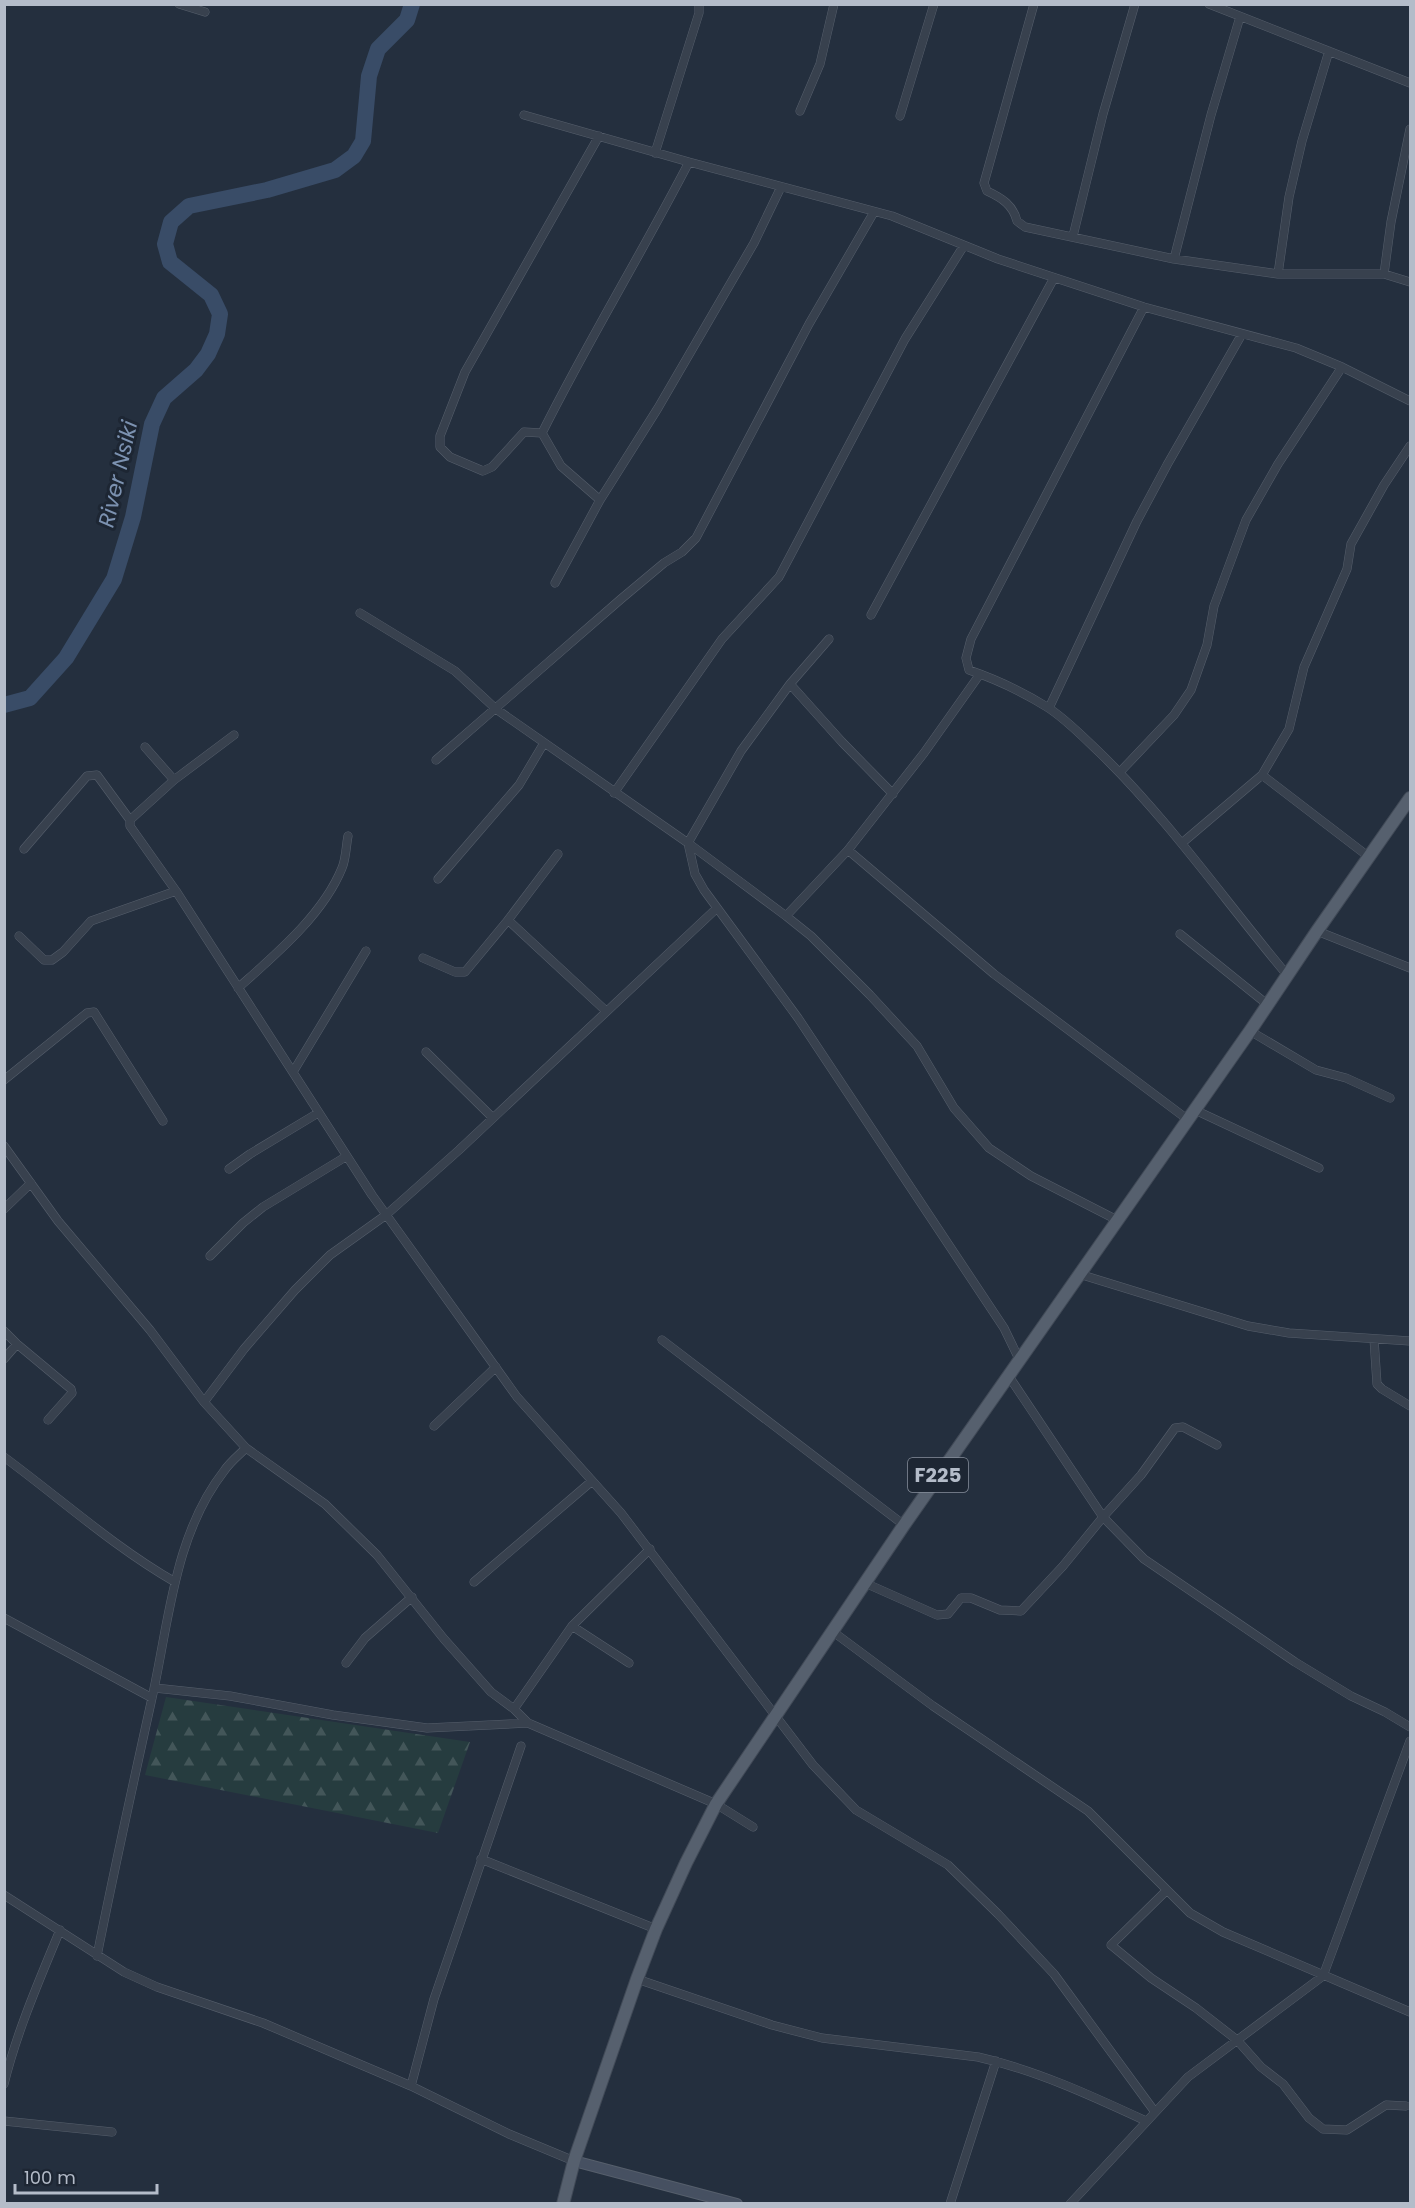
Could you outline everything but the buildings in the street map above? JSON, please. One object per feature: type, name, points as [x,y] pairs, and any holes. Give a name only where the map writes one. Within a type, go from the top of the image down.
[{"type":"main road","name":"F225","points":[[563,2204],[574,2161],[656,1929],[686,1863],[717,1804],[904,1525],[1410,798]]},
{"type":"street","points":[[179,4],[205,12]]},
{"type":"street","points":[[655,153],[699,13],[699,4]]},
{"type":"street","points":[[800,111],[820,64],[834,4]]},
{"type":"street","points":[[900,116],[934,4]]},
{"type":"street","points":[[1034,4],[984,183],[987,191],[1008,205],[1014,211],[1017,221],[1025,227],[1174,259],[1278,274],[1384,274],[1410,282]]},
{"type":"street","points":[[1073,236],[1103,114],[1135,4]]},
{"type":"street","points":[[1209,4],[1410,83]]},
{"type":"street","points":[[1174,259],[1239,17]]},
{"type":"street","points":[[1278,274],[1289,197],[1302,141],[1329,51]]},
{"type":"street","points":[[524,115],[655,153],[892,216],[963,247],[1054,278],[1144,307],[1296,348],[1342,367],[1410,401]]},
{"type":"street","points":[[1384,274],[1391,222],[1410,129]]},
{"type":"street","points":[[542,433],[524,432],[492,467],[483,471],[450,457],[440,447],[440,436],[465,372],[598,136]]},
{"type":"street","points":[[542,433],[576,365],[655,227],[689,162]]},
{"type":"street","points":[[555,583],[600,500],[658,408],[748,253],[781,187]]},
{"type":"street","points":[[436,760],[664,562],[682,552],[696,538],[808,324],[873,212]]},
{"type":"street","points":[[614,793],[722,639],[779,577],[906,339],[963,247]]},
{"type":"street","points":[[871,615],[1054,278]]},
{"type":"street","points":[[1144,307],[971,639],[966,658],[969,670],[1049,708],[1074,728],[1120,772],[1182,843],[1288,976]]},
{"type":"street","points":[[1049,708],[1147,502],[1242,334]]},
{"type":"street","points":[[1120,772],[1174,715],[1191,690],[1207,645],[1214,606],[1246,520],[1278,464],[1342,367]]},
{"type":"street","points":[[542,433],[561,466],[600,500]]},
{"type":"street","points":[[1182,843],[1262,775],[1289,729],[1304,667],[1347,569],[1351,544],[1384,485],[1410,446]]},
{"type":"street","points":[[360,614],[455,671],[496,709],[688,843],[811,936],[870,995],[916,1046],[954,1108],[989,1148],[1031,1176],[1117,1220]]},
{"type":"street","points":[[829,639],[790,684],[741,752],[688,843],[695,874],[717,908],[798,1018],[1004,1328],[1019,1359]]},
{"type":"street","points":[[786,916],[848,850],[893,794],[980,674]]},
{"type":"street","points":[[790,684],[893,794]]},
{"type":"street","points":[[130,820],[174,780],[234,735]]},
{"type":"street","points":[[438,879],[519,785],[544,743]]},
{"type":"street","points":[[145,747],[174,780]]},
{"type":"street","points":[[1262,775],[1369,856]]},
{"type":"street","points":[[24,849],[87,776],[97,776],[130,820],[130,826],[176,891],[386,1215],[517,1397],[650,1549],[813,1765],[856,1810],[948,1865],[998,1914],[1054,1974],[1155,2112]]},
{"type":"street","points":[[237,987],[277,953],[324,900],[343,867],[348,836]]},
{"type":"street","points":[[848,850],[994,974],[1191,1115],[1319,1168]]},
{"type":"street","points":[[423,958],[455,972],[465,972],[558,854]]},
{"type":"street","points":[[19,936],[44,960],[52,960],[63,952],[92,921],[176,891]]},
{"type":"street","points":[[204,1402],[244,1349],[295,1290],[330,1255],[386,1215],[717,908]]},
{"type":"street","points":[[507,920],[606,1011]]},
{"type":"street","points":[[1317,931],[1410,968]]},
{"type":"street","points":[[1180,934],[1268,1005]]},
{"type":"street","points":[[293,1072],[366,951]]},
{"type":"street","points":[[4,1080],[87,1012],[94,1012],[163,1121]]},
{"type":"street","points":[[1250,1031],[1316,1070],[1346,1078],[1390,1098]]},
{"type":"street","points":[[426,1052],[493,1118]]},
{"type":"street","points":[[229,1169],[318,1113]]},
{"type":"street","points":[[4,1146],[58,1221],[150,1330],[204,1402],[246,1448],[326,1504],[377,1555],[466,1666],[491,1692],[528,1723],[717,1804],[753,1827]]},
{"type":"street","points":[[210,1256],[243,1223],[263,1207],[347,1156]]},
{"type":"street","points":[[4,1209],[31,1183]]},
{"type":"street","points":[[1079,1274],[1248,1326],[1289,1333],[1410,1341]]},
{"type":"street","points":[[4,1331],[71,1389],[72,1393],[48,1420]]},
{"type":"street","points":[[1374,1339],[1377,1384],[1410,1406]]},
{"type":"street","points":[[662,1340],[904,1525]]},
{"type":"street","points":[[4,1359],[17,1344]]},
{"type":"street","points":[[434,1426],[496,1367]]},
{"type":"street","points":[[1008,1375],[1103,1517],[1144,1559],[1304,1668],[1410,1727]]},
{"type":"street","points":[[865,1582],[937,1616],[948,1614],[961,1598],[971,1598],[1000,1610],[1021,1611],[1141,1475],[1175,1428],[1183,1427],[1217,1445]]},
{"type":"street","points":[[97,1956],[121,1836],[155,1688],[175,1582],[192,1529],[208,1495],[224,1470],[246,1448]]},
{"type":"street","points":[[4,1457],[121,1547],[175,1582]]},
{"type":"street","points":[[474,1582],[592,1481]]},
{"type":"street","points":[[514,1709],[572,1626],[650,1549]]},
{"type":"street","points":[[346,1663],[365,1638],[411,1597]]},
{"type":"street","points":[[4,1618],[152,1698]]},
{"type":"street","points":[[572,1626],[629,1663]]},
{"type":"street","points":[[832,1631],[933,1706],[1088,1811],[1190,1913],[1223,1932],[1410,2012]]},
{"type":"street","points":[[155,1688],[230,1696],[333,1715],[427,1728],[528,1723]]},
{"type":"street","points":[[1070,2204],[1188,2077],[1323,1976],[1410,1744]]},
{"type":"street","points":[[411,2086],[434,1999],[521,1746]]},
{"type":"street","points":[[481,1859],[656,1929]]},
{"type":"street","points":[[1167,1890],[1111,1945],[1150,1978],[1196,2008],[1237,2040],[1261,2067],[1283,2084],[1309,2118],[1323,2129],[1347,2130],[1386,2105],[1406,2106]]},
{"type":"street","points":[[4,1894],[97,1956],[124,1972],[157,1987],[263,2023],[411,2086],[509,2134],[574,2161],[736,2204]]},
{"type":"street","points":[[4,2084],[8,2055],[60,1930]]},
{"type":"street","points":[[637,1979],[772,2025],[822,2038],[996,2061],[1081,2091],[1146,2121]]},
{"type":"street","points":[[950,2204],[996,2061]]},
{"type":"street","points":[[4,2121],[111,2132]]},
{"type":"green space","points":[[166,1697],[470,1742],[438,1833],[145,1775]]},
{"type":"waterway","name":"River Nsiki","points":[[4,705],[30,698],[66,658],[114,579],[133,517],[152,424],[164,398],[196,370],[208,354],[217,334],[220,314],[211,295],[170,262],[165,244],[171,222],[189,206],[267,190],[335,170],[354,156],[363,141],[369,76],[378,49],[407,20],[412,4]]}]
